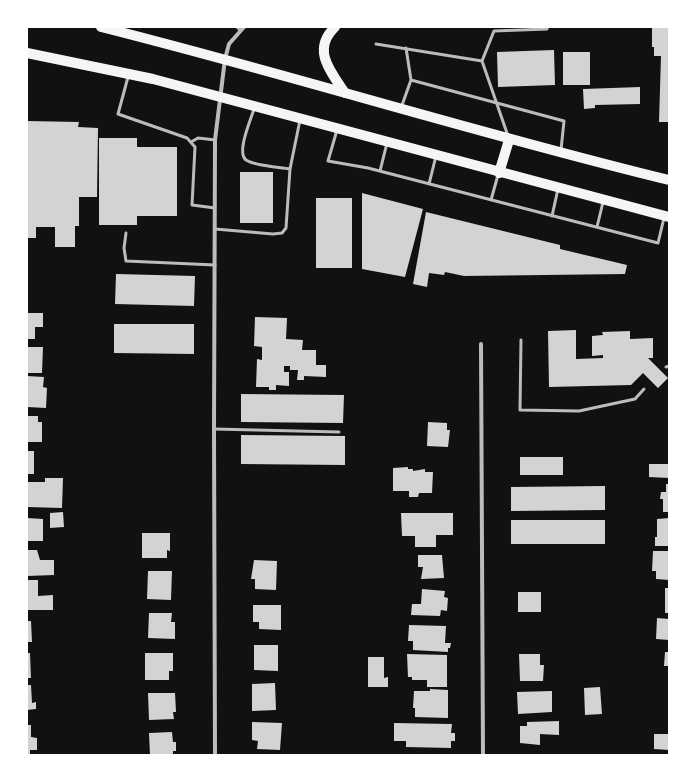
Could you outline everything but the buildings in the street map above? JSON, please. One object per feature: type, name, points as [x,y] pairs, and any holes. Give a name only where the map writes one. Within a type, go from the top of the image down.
[{"type":"main road","points":[[101,27],[224,59],[509,140],[669,180]]},
{"type":"main road","points":[[335,27],[330,32],[324,49],[324,58],[329,70],[345,93]]},
{"type":"main road","points":[[27,53],[129,74],[667,217]]},
{"type":"main road","points":[[499,173],[509,140]]},
{"type":"street","points":[[215,755],[215,140],[224,59],[229,44],[239,29],[244,27]]},
{"type":"street","points":[[481,344],[483,755]]},
{"type":"lane","points":[[509,140],[498,103],[482,61],[494,31],[547,29],[547,27]]},
{"type":"lane","points":[[376,44],[482,61]]},
{"type":"lane","points":[[401,109],[411,80],[406,48]]},
{"type":"lane","points":[[129,74],[118,114],[187,138],[195,147],[192,205],[215,208]]},
{"type":"lane","points":[[411,80],[564,121],[561,154]]},
{"type":"lane","points":[[254,107],[242,148],[244,157],[246,160],[256,163],[290,169]]},
{"type":"lane","points":[[215,229],[282,233],[286,228],[290,169],[300,120]]},
{"type":"lane","points":[[338,130],[328,161],[380,171],[658,243],[667,217]]},
{"type":"lane","points":[[191,142],[198,138],[215,140]]},
{"type":"lane","points":[[380,171],[387,143]]},
{"type":"lane","points":[[429,184],[436,156]]},
{"type":"lane","points":[[491,200],[499,173]]},
{"type":"lane","points":[[552,216],[558,189]]},
{"type":"lane","points":[[597,227],[603,200]]},
{"type":"lane","points":[[126,233],[124,248],[126,261],[215,265]]},
{"type":"lane","points":[[521,340],[520,410],[579,411],[635,399],[644,389]]},
{"type":"lane","points":[[214,429],[339,432]]}]
